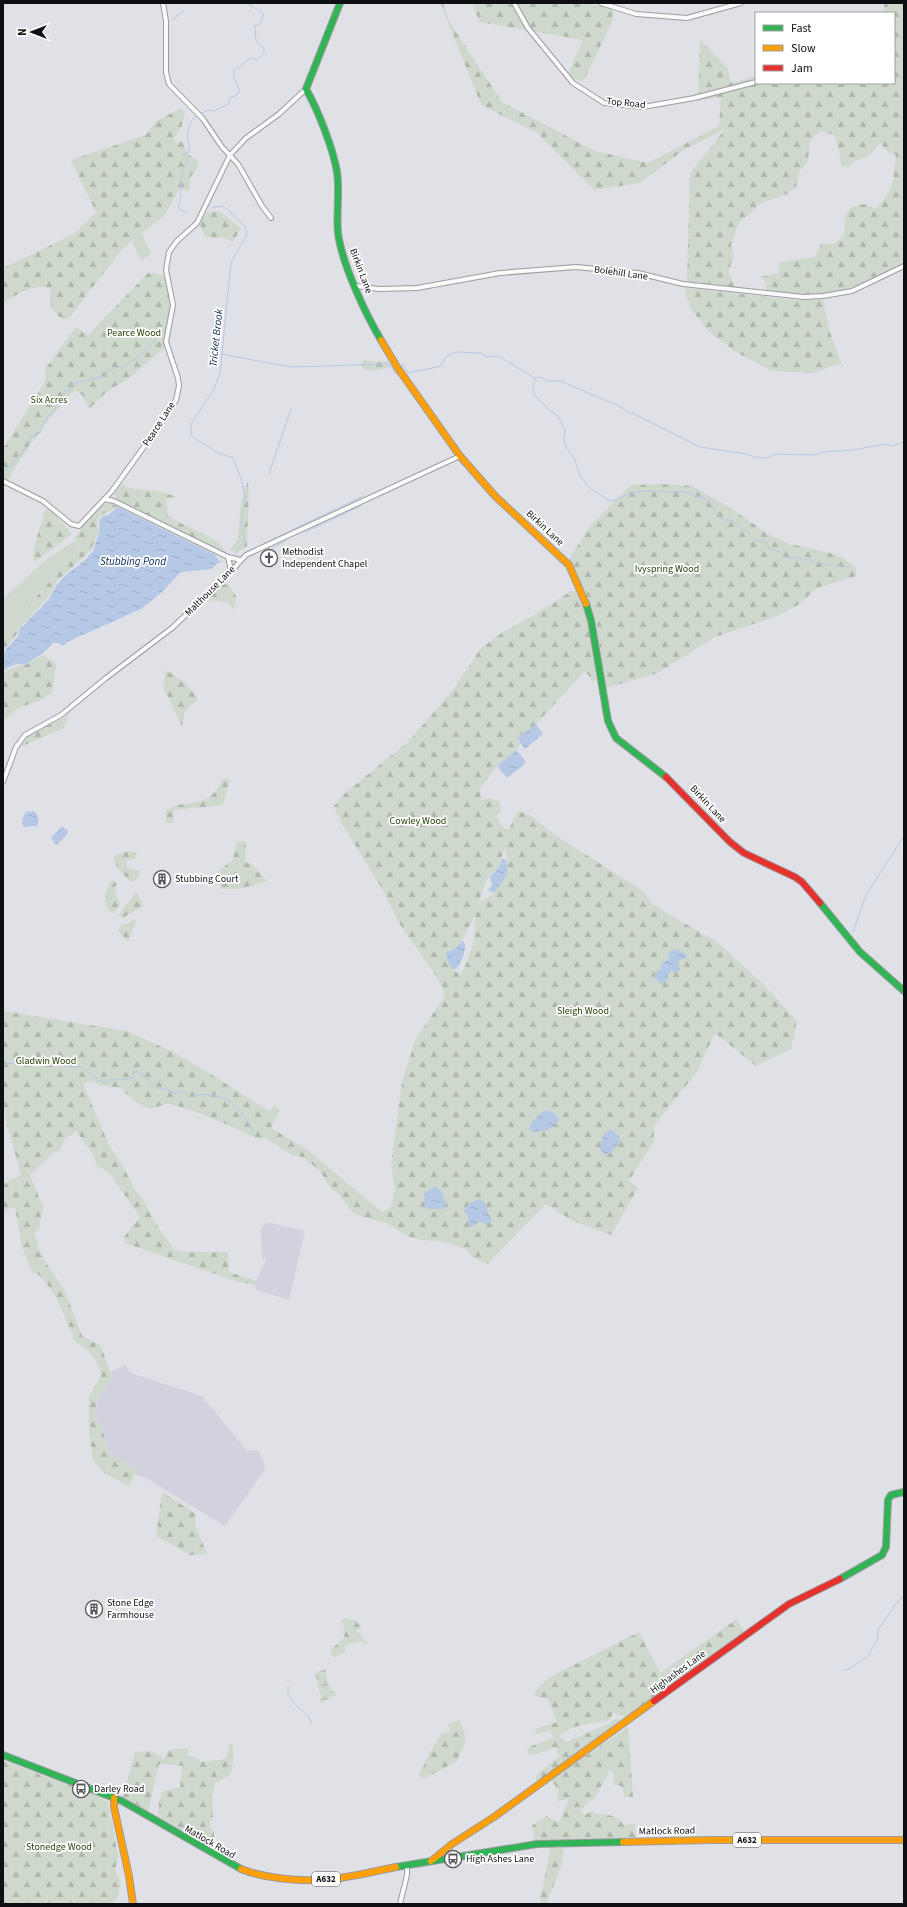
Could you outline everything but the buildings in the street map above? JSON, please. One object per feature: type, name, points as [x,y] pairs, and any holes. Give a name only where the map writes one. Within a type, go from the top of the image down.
[{"type":"street","points":[[163,3],[166,21],[166,72],[169,84],[198,112],[222,147],[238,164],[262,206],[271,218]]},
{"type":"street","points":[[306,89],[340,3]]},
{"type":"street","name":"Top Road","points":[[514,3],[528,28],[573,83],[604,102],[643,107],[694,98],[755,82]]},
{"type":"street","points":[[601,3],[636,14],[687,18],[741,3]]},
{"type":"street","name":"Pearce Lane","points":[[3,481],[43,501],[71,524],[79,526],[112,491],[167,415],[176,400],[179,386],[178,378],[166,342],[173,305],[166,270],[167,255],[177,241],[197,223],[230,156],[246,138],[279,114],[306,89]]},
{"type":"street","name":"Birkin Lane","points":[[306,89],[313,101],[334,159],[337,174],[338,234],[343,256],[374,330],[403,376],[460,456],[495,496],[569,565],[584,596],[591,620],[608,721],[616,738],[673,783],[730,842],[744,852],[796,877],[802,882],[860,952],[904,991]]},
{"type":"street","name":"Bolehill Lane","points":[[356,286],[379,289],[407,289],[428,287],[500,273],[576,267],[638,273],[683,284],[811,297],[852,291],[904,266]]},
{"type":"street","name":"Malthouse Lane","points":[[3,782],[16,747],[25,735],[61,715],[106,678],[172,628],[224,579],[230,570],[240,560],[250,553],[460,456]]},
{"type":"street","points":[[112,491],[114,501]]},
{"type":"street","points":[[104,499],[114,501],[228,557],[240,560]]},
{"type":"street","points":[[228,557],[230,570]]},
{"type":"street","name":"Highashes Lane","points":[[431,1861],[452,1844],[494,1817],[758,1625],[790,1604],[848,1575],[882,1555],[886,1547],[888,1500],[891,1495],[904,1492]]},
{"type":"street","name":"Matlock Road","points":[[3,1755],[129,1805],[217,1858],[237,1868],[251,1873],[303,1880],[320,1880],[537,1844],[718,1840],[904,1840]]},
{"type":"street","points":[[114,1798],[114,1807],[129,1876],[133,1904]]},
{"type":"street","points":[[400,1904],[407,1875],[407,1865]]},
{"type":"shaded area","points":[[267,1222],[305,1231],[289,1300],[257,1290],[254,1284],[267,1259],[262,1259],[261,1229]]},
{"type":"shaded area","points":[[126,1365],[130,1373],[202,1396],[247,1451],[258,1450],[266,1468],[225,1526],[144,1477],[135,1475],[136,1470],[109,1453],[102,1428],[95,1417],[97,1401],[112,1377],[110,1372]]},
{"type":"green space","points":[[440,3],[443,3],[450,23],[502,102],[595,151],[648,163],[719,126],[721,97],[698,101],[700,39],[728,69],[731,83],[755,76],[755,84],[895,84],[895,12],[884,12],[884,3],[904,3],[904,263],[865,285],[852,290],[832,294],[766,291],[767,283],[760,277],[779,273],[779,262],[815,257],[821,244],[835,243],[844,235],[845,216],[851,207],[865,204],[876,209],[887,195],[892,184],[896,155],[889,153],[880,143],[870,155],[853,162],[848,168],[842,165],[835,135],[819,131],[810,141],[808,161],[799,172],[796,187],[787,194],[761,203],[739,223],[731,245],[734,256],[728,272],[735,287],[687,282],[690,173],[725,129],[682,151],[640,183],[594,190],[537,133],[481,105]]},
{"type":"green space","points":[[476,3],[591,3],[598,7],[606,3],[619,3],[614,4],[612,22],[583,82],[567,76],[583,40],[480,22],[473,7]]},
{"type":"green space","points":[[181,108],[185,114],[181,128],[174,137],[176,143],[183,141],[187,153],[197,159],[199,166],[191,176],[189,191],[180,188],[164,216],[123,248],[69,318],[63,320],[51,307],[51,288],[32,288],[3,303],[3,268],[74,234],[96,212],[71,160],[146,135],[155,122]]},
{"type":"green space","points":[[219,211],[241,228],[233,242],[224,238],[206,237],[201,228],[200,222],[207,212]]},
{"type":"green space","points":[[142,234],[151,254],[141,260],[132,241]]},
{"type":"green space","name":"Pearce Wood","points":[[148,273],[165,275],[171,308],[164,348],[126,381],[110,389],[89,409],[83,396],[75,390],[38,433],[8,480],[3,478],[3,449],[46,380],[45,369],[76,327],[88,335]]},
{"type":"green space","points":[[686,288],[796,300],[823,300],[830,332],[841,363],[813,373],[772,371],[736,352],[709,332],[691,309],[685,293]]},
{"type":"green space","points":[[364,360],[377,362],[387,361],[392,367],[373,371],[362,369],[361,364]]},
{"type":"green space","points":[[248,481],[249,497],[247,546],[239,552],[230,551],[238,538],[241,502]]},
{"type":"green space","points":[[123,484],[128,488],[162,492],[177,497],[166,500],[168,516],[216,541],[227,553],[223,553],[117,501],[114,492]]},
{"type":"green space","name":"Ivyspring Wood","points":[[660,484],[692,486],[729,507],[765,532],[786,543],[831,553],[842,557],[856,568],[856,576],[817,588],[798,605],[775,617],[715,637],[658,673],[606,688],[596,620],[569,559],[591,525],[631,485]]},
{"type":"green space","points":[[110,503],[118,507],[101,515],[97,522],[99,530],[91,550],[57,581],[50,595],[18,630],[16,635],[3,651],[3,637],[51,580],[56,565],[78,550],[79,546],[75,538],[90,517],[99,508]]},
{"type":"green space","points":[[49,508],[72,534],[36,561],[33,559],[36,541],[44,512]]},
{"type":"green space","points":[[76,540],[79,550],[56,565],[51,580],[3,637],[3,599],[43,562]]},
{"type":"green space","points":[[224,584],[228,585],[236,596],[234,610],[227,602],[205,600]]},
{"type":"green space","points":[[571,591],[576,591],[589,625],[596,681],[593,681],[585,671],[536,724],[517,738],[520,744],[517,750],[497,766],[480,789],[481,800],[490,798],[499,801],[501,810],[496,817],[505,829],[509,829],[518,811],[530,815],[555,835],[643,891],[653,905],[717,942],[762,983],[797,1021],[791,1049],[756,1066],[715,1033],[697,1072],[654,1126],[654,1141],[629,1181],[638,1188],[611,1235],[573,1221],[546,1204],[487,1264],[472,1257],[466,1249],[446,1242],[409,1237],[388,1224],[354,1214],[337,1192],[332,1190],[320,1171],[303,1157],[292,1155],[265,1138],[259,1139],[226,1124],[181,1107],[164,1104],[154,1108],[148,1108],[133,1100],[121,1088],[100,1085],[92,1081],[83,1084],[110,1147],[123,1166],[135,1190],[143,1199],[156,1224],[174,1249],[184,1252],[228,1252],[229,1272],[256,1281],[254,1284],[238,1282],[125,1243],[124,1237],[140,1217],[110,1174],[97,1165],[92,1153],[76,1131],[65,1139],[59,1151],[54,1152],[30,1175],[43,1207],[39,1230],[34,1232],[39,1249],[48,1266],[65,1291],[82,1336],[101,1346],[112,1377],[97,1401],[95,1417],[102,1428],[109,1453],[136,1470],[130,1486],[104,1473],[93,1459],[89,1433],[89,1398],[101,1375],[98,1365],[93,1356],[85,1348],[76,1343],[58,1301],[51,1289],[37,1273],[33,1274],[22,1247],[15,1208],[9,1208],[3,1214],[3,1185],[11,1179],[21,1176],[3,1109],[3,1011],[127,1031],[173,1052],[269,1111],[274,1106],[280,1110],[271,1128],[309,1151],[382,1212],[391,1207],[395,1189],[391,1164],[402,1082],[416,1038],[445,996],[439,980],[399,923],[383,890],[342,824],[334,806],[344,794],[409,741],[453,690],[481,648],[503,632],[536,614]],"holes":[[[505,848],[509,870],[494,893],[478,904],[486,881],[492,873],[497,870]],[[475,915],[475,930],[472,946],[461,975],[451,967],[449,961],[449,949],[456,948]]]},
{"type":"green space","points":[[44,655],[56,664],[52,693],[39,701],[18,708],[3,721],[3,673],[18,666],[23,666]]},
{"type":"green space","points":[[166,670],[185,682],[198,699],[185,711],[182,726],[163,687]]},
{"type":"green space","points":[[69,715],[64,728],[18,748],[24,738]]},
{"type":"green space","points":[[224,778],[230,780],[223,805],[174,810],[173,823],[166,823],[166,810],[177,805],[206,799],[213,794]]},
{"type":"green space","points":[[237,841],[246,842],[245,862],[253,865],[267,881],[239,889],[221,889],[218,872],[233,859]]},
{"type":"green space","points":[[128,851],[136,852],[137,858],[127,860],[126,867],[140,871],[140,875],[134,882],[129,881],[117,867],[113,856]]},
{"type":"green space","points":[[112,880],[117,883],[115,888],[116,893],[121,903],[114,913],[108,910],[106,902],[108,887]]},
{"type":"green space","points":[[136,892],[144,905],[123,918],[118,916]]},
{"type":"green space","points":[[137,918],[128,942],[118,931],[121,925],[127,924]]},
{"type":"green space","points":[[162,1492],[195,1513],[196,1527],[207,1554],[190,1555],[156,1536]]},
{"type":"green space","points":[[346,1618],[356,1621],[361,1627],[357,1631],[368,1644],[359,1641],[346,1645],[345,1653],[334,1658],[330,1650],[343,1638],[344,1631],[341,1620]]},
{"type":"green space","points":[[737,1619],[744,1631],[627,1717],[614,1713],[609,1720],[582,1725],[570,1729],[559,1736],[566,1742],[608,1724],[616,1718],[620,1720],[538,1783],[535,1777],[559,1756],[556,1747],[534,1755],[529,1755],[527,1750],[531,1746],[553,1738],[550,1730],[536,1734],[535,1729],[557,1722],[548,1699],[534,1696],[536,1690],[550,1677],[639,1632],[660,1673]]},
{"type":"green space","points":[[320,1670],[326,1670],[329,1687],[337,1694],[320,1704],[321,1697],[315,1675]]},
{"type":"green space","points":[[459,1720],[465,1734],[465,1743],[457,1761],[422,1780],[419,1775],[429,1754],[442,1733],[451,1732],[448,1724]]},
{"type":"green space","points":[[628,1727],[633,1797],[624,1797],[623,1787],[613,1784],[614,1774],[609,1770],[595,1799],[588,1802],[581,1810],[584,1815],[593,1811],[595,1814],[615,1817],[624,1825],[635,1824],[636,1838],[535,1840],[532,1825],[547,1816],[559,1823],[569,1799],[556,1801],[559,1791],[551,1780]]},
{"type":"green space","points":[[230,1744],[233,1744],[233,1763],[230,1775],[215,1783],[212,1795],[213,1817],[209,1826],[214,1832],[214,1846],[158,1817],[159,1802],[162,1792],[180,1787],[183,1766],[159,1764],[148,1812],[123,1796],[135,1752],[151,1751],[164,1759],[168,1750],[189,1748],[187,1756],[198,1758],[200,1762],[226,1759]]},
{"type":"green space","name":"Stonedge Wood","points":[[3,1761],[102,1797],[108,1803],[118,1855],[115,1870],[121,1882],[117,1899],[111,1904],[3,1904]]},
{"type":"green space","points":[[551,1847],[564,1849],[561,1867],[546,1904],[541,1904],[540,1899]]},
{"type":"water","name":"Stubbing Pond","points":[[118,507],[215,555],[220,562],[212,569],[181,572],[161,593],[141,609],[67,642],[63,646],[58,643],[53,643],[43,653],[24,665],[15,665],[3,671],[3,653],[18,636],[19,630],[49,599],[57,584],[68,573],[83,562],[93,551],[100,529],[99,521],[103,516],[108,515]]},
{"type":"water","points":[[536,724],[543,734],[525,749],[517,738]]},
{"type":"water","points":[[517,750],[526,763],[507,778],[497,766]]},
{"type":"water","points":[[34,811],[38,818],[37,826],[24,827],[22,822],[26,812]]},
{"type":"water","points":[[62,826],[68,831],[66,836],[56,845],[51,838]]},
{"type":"water","points":[[502,859],[505,859],[507,863],[508,868],[506,877],[494,893],[488,890],[492,885],[490,876],[497,870]]},
{"type":"water","points":[[462,941],[464,941],[465,944],[463,955],[456,969],[452,969],[448,962],[446,952],[456,948]]},
{"type":"water","points":[[675,949],[687,954],[687,957],[678,961],[680,969],[678,972],[671,971],[668,974],[668,979],[661,984],[654,977],[662,968],[661,964],[669,958],[669,952]]},
{"type":"water","points":[[547,1110],[554,1113],[560,1120],[548,1130],[533,1132],[530,1130],[533,1121],[541,1113]]},
{"type":"water","points":[[610,1129],[620,1137],[619,1143],[610,1154],[604,1154],[600,1149],[601,1142],[605,1133]]},
{"type":"water","points":[[435,1187],[441,1191],[446,1204],[444,1209],[427,1209],[424,1205],[425,1192]]},
{"type":"water","points":[[479,1199],[484,1202],[492,1221],[486,1224],[483,1222],[478,1222],[472,1227],[468,1224],[468,1217],[464,1210],[469,1204]]},
{"type":"waterway","name":"Tricket Brook","points":[[200,114],[208,110],[214,111],[228,104],[230,98],[237,95],[240,91],[234,77],[234,70],[251,58],[257,60],[264,53],[264,48],[256,41],[255,26],[260,24],[264,14],[247,3]]},
{"type":"waterway","points":[[172,20],[183,11]]},
{"type":"waterway","name":"Tricket Brook","points":[[189,214],[178,208],[183,166],[189,162],[183,154],[189,152],[189,127],[190,123],[198,115]]},
{"type":"waterway","name":"Tricket Brook","points":[[212,208],[223,206],[245,226],[247,235],[231,262],[220,374],[213,391],[191,424],[191,436],[220,454],[233,458],[242,481],[245,498],[241,525],[245,540],[235,553],[238,557]]},
{"type":"waterway","points":[[3,472],[9,468],[17,457],[23,453],[22,451],[27,449],[31,436],[40,433],[48,416],[52,414],[65,391],[69,391],[72,384],[104,376],[107,371],[120,366],[124,367],[149,348],[159,331]]},
{"type":"waterway","points":[[400,367],[403,364],[408,373],[441,366],[447,356],[456,352],[481,353],[486,357],[498,356],[535,378],[541,377],[546,381],[560,381],[619,406],[630,413],[700,447],[747,454],[754,457],[766,458],[776,454],[816,455],[822,452],[853,450],[885,444],[892,446],[904,442]]},
{"type":"waterway","points":[[221,354],[290,367],[388,364],[396,374],[398,371]]},
{"type":"waterway","points":[[535,378],[533,389],[534,395],[549,410],[558,416],[565,430],[564,440],[566,447],[575,460],[580,476],[592,490],[610,501],[631,493],[643,491],[685,492],[706,499],[721,518],[724,520],[731,520],[743,531],[748,531],[753,539],[767,543],[770,549],[781,552],[787,558],[797,557],[824,564],[848,567]]},
{"type":"waterway","points":[[269,474],[291,409]]},
{"type":"waterway","points":[[261,545],[363,496]]},
{"type":"waterway","points":[[305,532],[361,506]]},
{"type":"waterway","points":[[272,548],[287,540]]},
{"type":"waterway","points":[[853,932],[866,895],[904,836]]},
{"type":"waterway","points":[[3,1065],[17,1062],[21,1064],[40,1058],[49,1065],[53,1059],[59,1059],[64,1066],[81,1067],[104,1083],[113,1078],[121,1080],[128,1079],[133,1077],[134,1072],[139,1072],[160,1090],[166,1089],[175,1093],[182,1091],[188,1097],[200,1095],[221,1097],[236,1108],[255,1135]]},
{"type":"waterway","points":[[843,1670],[849,1669],[868,1656],[877,1640],[878,1630],[897,1602],[904,1596]]},
{"type":"waterway","points":[[288,1686],[288,1694]]},
{"type":"waterway","points":[[289,1696],[291,1700],[308,1716],[312,1724]]},
{"type":"traffic: fast","points":[[340,3],[306,89],[324,129],[335,162],[338,180],[338,233],[344,259],[361,302],[381,340]]},
{"type":"traffic: fast","points":[[586,604],[591,620],[608,721],[616,738],[666,777]]},
{"type":"traffic: fast","points":[[820,903],[860,952],[904,991]]},
{"type":"traffic: fast","points":[[840,1579],[882,1555],[886,1547],[888,1500],[891,1495],[904,1492]]},
{"type":"traffic: fast","points":[[3,1755],[122,1801],[241,1869]]},
{"type":"traffic: fast","points":[[396,1867],[537,1844],[623,1842]]},
{"type":"traffic: slow","points":[[381,340],[397,367],[460,456],[495,496],[569,565],[586,604]]},
{"type":"traffic: slow","points":[[431,1861],[452,1844],[494,1817],[654,1701]]},
{"type":"traffic: slow","points":[[114,1798],[114,1807],[129,1876],[133,1904]]},
{"type":"traffic: slow","points":[[623,1842],[710,1840],[904,1840]]},
{"type":"traffic: slow","points":[[241,1869],[270,1877],[320,1880],[358,1875],[396,1867]]},
{"type":"traffic: jam","points":[[666,777],[730,842],[744,853],[795,877],[802,882],[820,903]]},
{"type":"traffic: jam","points":[[654,1701],[789,1604],[840,1579]]},
{"type":"place","name":"Methodist Independent Chapel","points":[[269,558]]},
{"type":"place","name":"Stubbing Court","points":[[162,879]]},
{"type":"place","name":"Stone Edge Farmhouse","points":[[94,1609]]},
{"type":"place","name":"Darley Road","points":[[81,1789]]},
{"type":"place","name":"High Ashes Lane","points":[[453,1859]]},
{"type":"park label","name":"Six Acres","points":[[49,400]]},
{"type":"park label","name":"Cowley Wood","points":[[418,821]]},
{"type":"park label","name":"Sleigh Wood","points":[[583,1011]]},
{"type":"park label","name":"Gladwin Wood","points":[[46,1061]]}]
